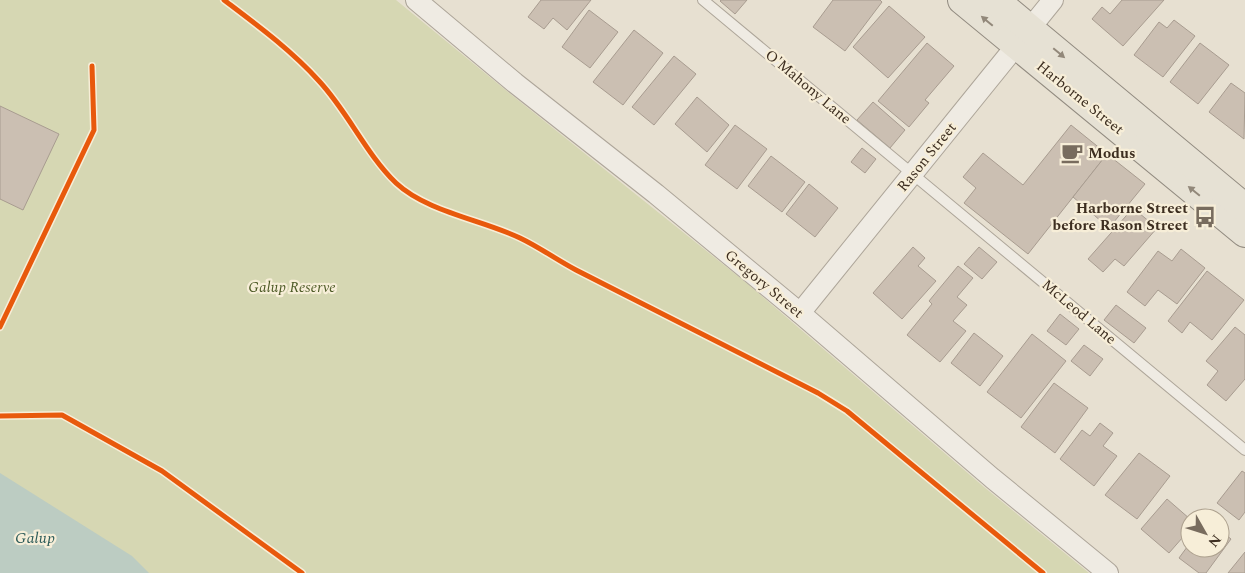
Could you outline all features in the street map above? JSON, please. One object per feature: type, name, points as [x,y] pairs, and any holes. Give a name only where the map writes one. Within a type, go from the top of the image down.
[{"type":"main road","name":"Harborne Street","points":[[962,0],[1023,37],[1245,208]]},
{"type":"main road","name":"Harborne Street","points":[[994,0],[1023,37],[1245,233]]},
{"type":"street","name":"Gregory Street","points":[[416,0],[515,83],[656,194],[800,313],[992,478],[1108,573]]},
{"type":"street","name":"Rason Street","points":[[800,313],[1053,0]]},
{"type":"lane","name":"O'Mahony Lane","points":[[703,0],[913,174]]},
{"type":"lane","name":"McLeod Lane","points":[[913,174],[1245,450]]},
{"type":"green space","name":"Galup Reserve","points":[[0,0],[396,0],[749,285],[984,487],[1089,573],[0,573]]},
{"type":"water","name":"Galup","points":[[0,473],[132,556],[149,573],[0,573]]},
{"type":"building","points":[[541,0],[591,0],[567,30],[553,18],[544,29],[528,17]]},
{"type":"building","points":[[721,0],[747,0],[735,14]]},
{"type":"building","points":[[833,0],[880,0],[882,2],[845,51],[813,27]]},
{"type":"building","points":[[1122,0],[1164,0],[1123,46],[1092,19],[1102,7],[1110,14]]},
{"type":"building","points":[[889,6],[925,37],[888,78],[853,47]]},
{"type":"building","points":[[589,10],[618,32],[590,68],[562,47]]},
{"type":"building","points":[[1174,20],[1195,36],[1163,77],[1134,55],[1159,22],[1167,28]]},
{"type":"building","points":[[634,30],[663,53],[623,105],[593,82]]},
{"type":"building","points":[[927,43],[954,66],[925,100],[929,103],[909,127],[878,101]]},
{"type":"building","points":[[1200,43],[1229,65],[1198,104],[1170,82]]},
{"type":"building","points":[[674,56],[696,74],[654,125],[632,107]]},
{"type":"building","points":[[1231,83],[1245,93],[1244,139],[1209,112]]},
{"type":"building","points":[[697,97],[729,125],[707,152],[675,124]]},
{"type":"building","points":[[873,102],[905,130],[890,148],[857,120]]},
{"type":"building","points":[[0,106],[59,134],[23,210],[0,199]]},
{"type":"building","points":[[735,125],[767,149],[737,189],[705,165]]},
{"type":"building","points":[[1071,125],[1107,154],[1028,254],[964,203],[976,188],[963,177],[983,153],[1023,185]]},
{"type":"building","points":[[862,148],[876,159],[865,173],[851,162]]},
{"type":"building","points":[[1107,154],[1145,184],[1109,228],[1073,197]]},
{"type":"building","points":[[771,156],[805,182],[782,212],[748,186]]},
{"type":"building","points":[[809,184],[838,208],[815,237],[786,214]]},
{"type":"building","points":[[1133,208],[1157,228],[1124,266],[1115,259],[1103,272],[1088,259]]},
{"type":"building","points":[[913,247],[925,258],[918,266],[936,281],[902,319],[873,293]]},
{"type":"building","points":[[979,247],[997,262],[982,279],[964,264]]},
{"type":"building","points":[[1181,249],[1205,268],[1177,304],[1158,290],[1145,306],[1127,292],[1158,251],[1172,261]]},
{"type":"building","points":[[958,266],[973,278],[957,297],[967,305],[953,321],[966,331],[940,362],[907,335],[932,304],[929,301]]},
{"type":"building","points":[[1207,271],[1244,300],[1212,340],[1190,322],[1182,333],[1168,321]]},
{"type":"building","points":[[1116,305],[1146,328],[1134,343],[1104,320]]},
{"type":"building","points":[[1060,314],[1079,329],[1066,345],[1047,331]]},
{"type":"building","points":[[1235,327],[1245,335],[1245,379],[1226,401],[1207,385],[1218,371],[1206,361]]},
{"type":"building","points":[[974,333],[1003,356],[980,386],[951,363]]},
{"type":"building","points":[[1032,334],[1066,361],[1021,418],[987,392]]},
{"type":"building","points":[[1084,345],[1103,359],[1090,376],[1071,361]]},
{"type":"building","points":[[1054,383],[1088,408],[1055,453],[1021,427]]},
{"type":"building","points":[[1100,423],[1113,433],[1103,446],[1117,456],[1094,486],[1060,459],[1082,430],[1090,436]]},
{"type":"building","points":[[1139,453],[1170,476],[1137,519],[1105,495]]},
{"type":"building","points":[[1242,471],[1245,473],[1245,512],[1239,520],[1230,513],[1230,508],[1223,508],[1217,503]]},
{"type":"building","points":[[1167,499],[1180,510],[1180,540],[1169,553],[1141,529]]},
{"type":"building","points":[[1245,552],[1245,573],[1228,573]]},
{"type":"building","points":[[1179,558],[1217,558],[1206,573],[1199,573]]},
{"type":"cycle path","points":[[224,0],[273,38],[319,81],[339,106],[385,172],[409,193],[439,208],[520,238],[576,270],[818,393],[847,411],[1043,573]]},
{"type":"cycle path","points":[[0,327],[94,130],[92,66]]},
{"type":"cycle path","points":[[0,416],[62,415],[162,471],[302,573]]},
{"type":"place","name":"Modus","points":[[1072,153]]},
{"type":"place","name":"Harborne Street before Rason Street","points":[[1205,217]]}]
